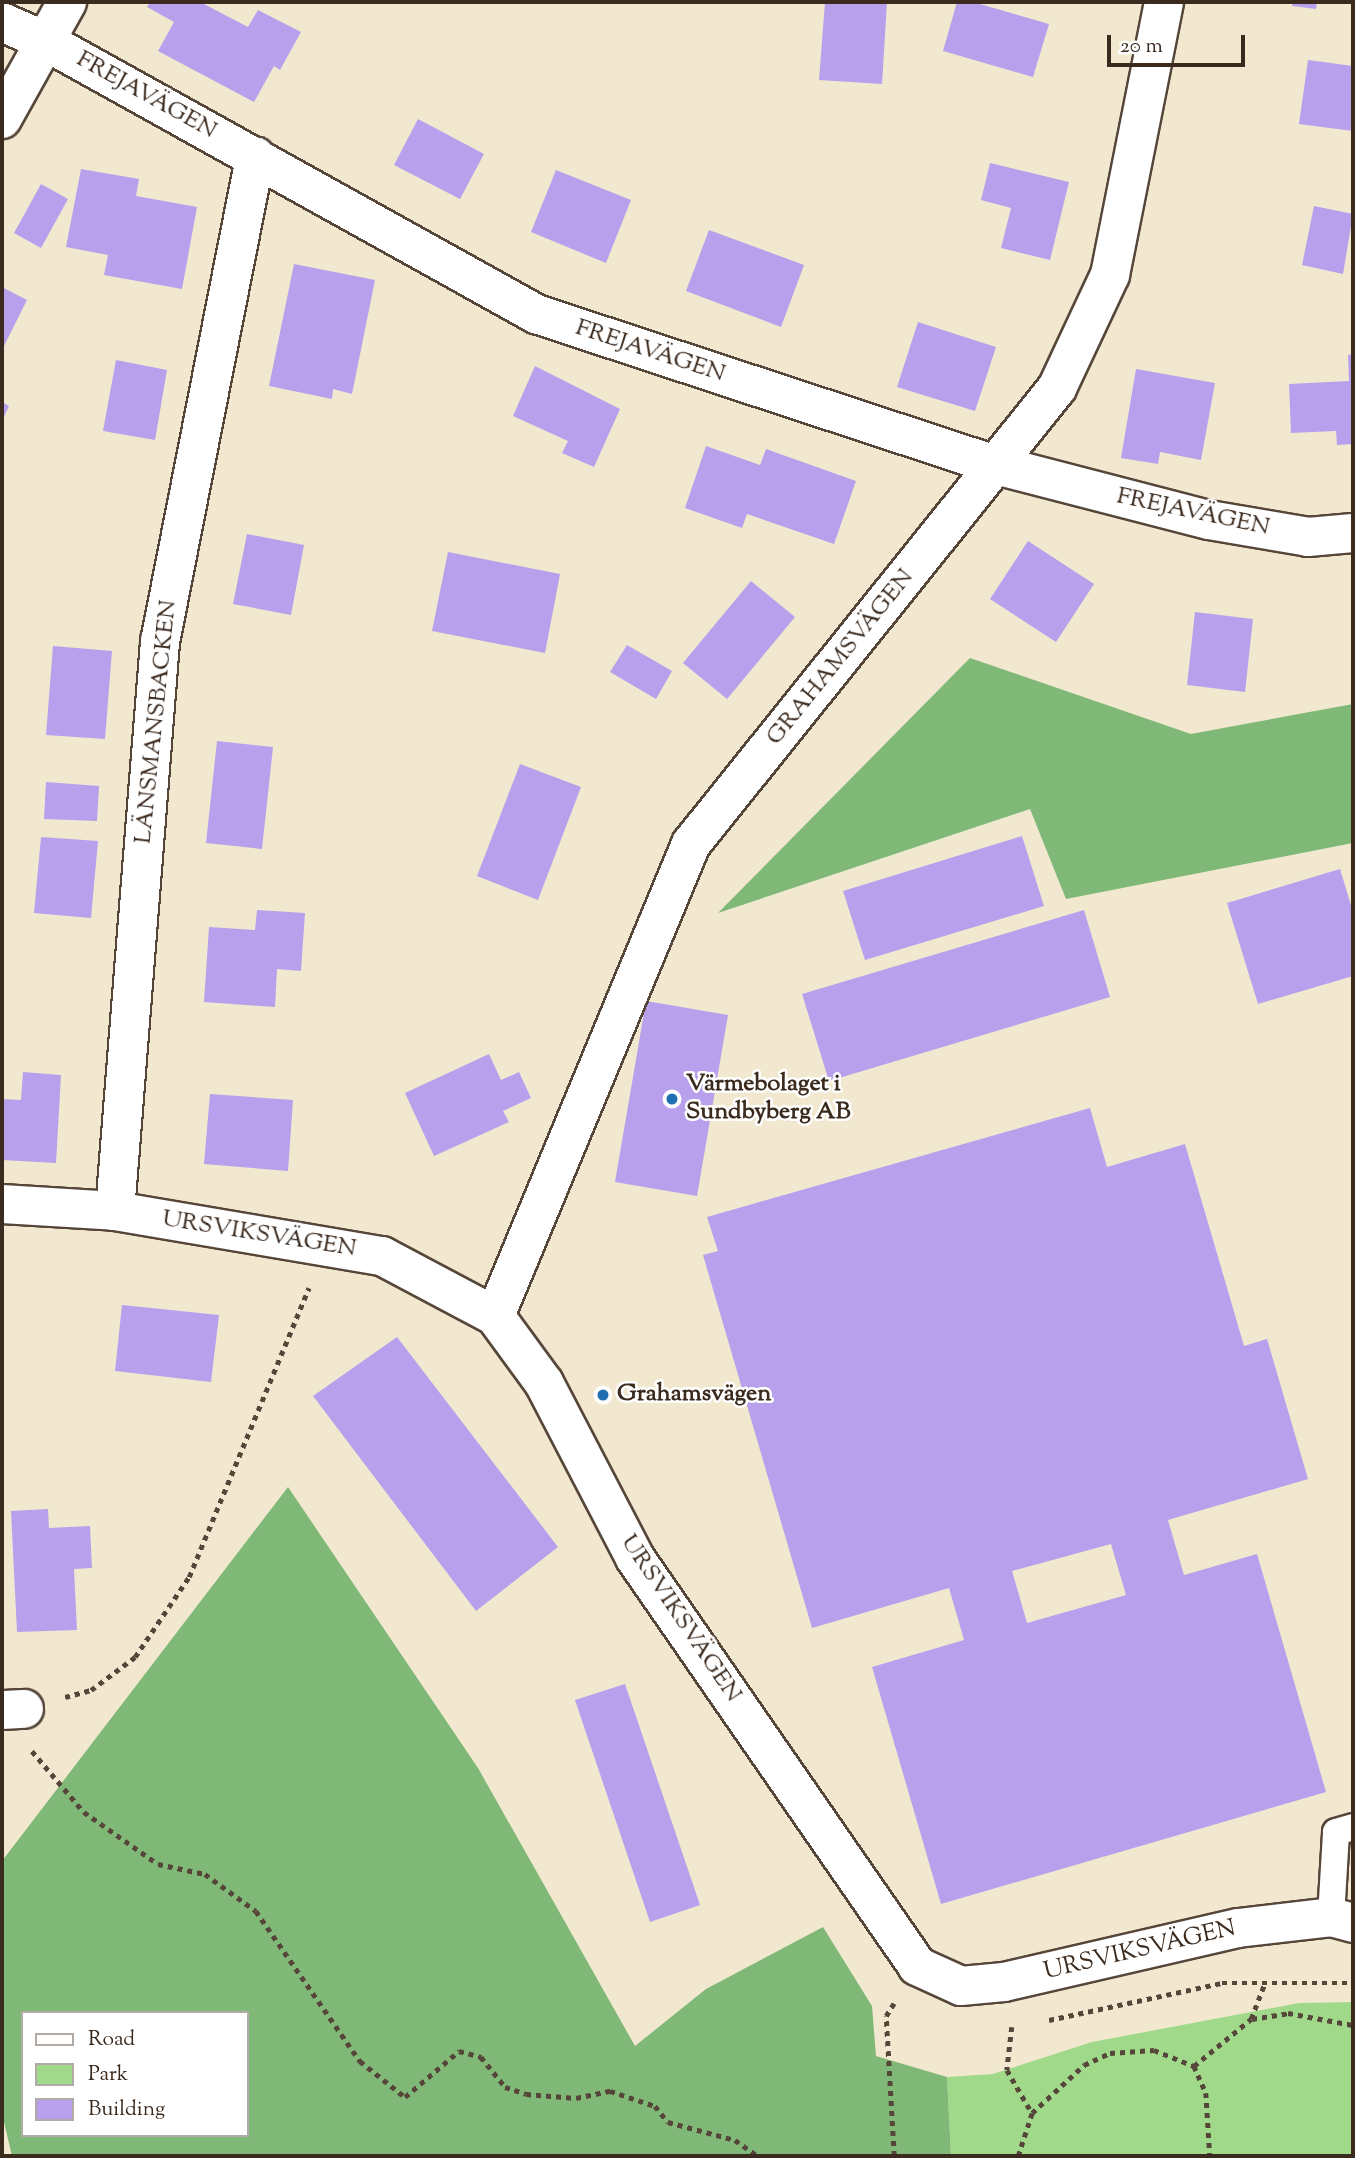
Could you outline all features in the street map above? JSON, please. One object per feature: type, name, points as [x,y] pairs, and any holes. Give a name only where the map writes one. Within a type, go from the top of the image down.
[{"type":"street","points":[[2,120],[67,2]]},
{"type":"street","name":"GRAHAMSVÄGEN","points":[[495,1316],[691,844],[1057,388],[1110,275],[1164,2]]},
{"type":"street","name":"FREJAVÄGEN","points":[[2,22],[46,41],[536,314],[996,465],[1209,520],[1308,537],[1353,533]]},
{"type":"street","name":"LÄNSMANSBACKEN","points":[[115,1211],[160,642],[255,156]]},
{"type":"street","name":"URSVIKSVÄGEN","points":[[2,1204],[115,1211],[382,1256],[495,1316],[544,1383],[635,1558],[917,1966],[961,1986],[1004,1982],[1238,1928],[1342,1920]]},
{"type":"lane","points":[[1342,1920],[1336,1832],[1353,1827]]},
{"type":"path","points":[[13,1709],[91,1690],[135,1657],[189,1577],[295,1315],[329,1247]]},
{"type":"path","points":[[28,1746],[84,1812],[158,1864],[205,1874],[256,1911],[360,2061],[405,2097],[459,2051],[481,2057],[505,2087],[526,2094],[576,2098],[610,2091],[655,2106],[668,2122],[736,2140],[758,2156]]},
{"type":"path","points":[[894,2156],[886,2016],[917,1966]]},
{"type":"path","points":[[1194,2066],[1251,2019],[1265,1983]]},
{"type":"path","points":[[1251,2019],[1287,2013],[1353,2025]]},
{"type":"path","points":[[1012,2027],[1007,2070],[1032,2113]]},
{"type":"path","points":[[1018,2156],[1032,2113],[1084,2064],[1110,2053],[1154,2050],[1194,2066],[1206,2093],[1210,2156]]},
{"type":"green space","points":[[970,658],[1191,734],[1353,704],[1353,843],[1066,899],[1030,809],[718,913]]},
{"type":"green space","points":[[288,1487],[478,1768],[635,2046],[706,1989],[823,1927],[872,2006],[876,2056],[947,2077],[951,2156],[12,2156],[2,2114],[2,1861]]},
{"type":"green space","points":[[1353,2002],[1353,2156],[951,2156],[947,2077],[993,2074],[1092,2042],[1299,2003]]},
{"type":"building","points":[[150,2],[200,2],[248,27],[258,10],[301,32],[280,70],[274,66],[254,102],[158,51],[174,22],[147,7]]},
{"type":"building","points":[[825,2],[887,2],[882,84],[819,80]]},
{"type":"building","points":[[957,2],[973,2],[1049,24],[1033,77],[943,51]]},
{"type":"building","points":[[1293,2],[1317,2],[1316,9],[1292,6]]},
{"type":"building","points":[[1308,60],[1353,66],[1353,131],[1299,124]]},
{"type":"building","points":[[418,119],[484,154],[460,199],[394,165]]},
{"type":"building","points":[[990,163],[1069,182],[1050,260],[1001,248],[1011,208],[981,200]]},
{"type":"building","points":[[81,169],[139,179],[136,196],[197,207],[182,289],[104,275],[108,255],[66,247]]},
{"type":"building","points":[[556,170],[631,200],[606,263],[531,232]]},
{"type":"building","points":[[41,184],[68,199],[41,248],[14,233]]},
{"type":"building","points":[[1314,206],[1353,214],[1343,274],[1302,265]]},
{"type":"building","points":[[709,230],[804,265],[781,327],[686,291]]},
{"type":"building","points":[[294,264],[375,280],[352,394],[333,389],[332,399],[269,386]]},
{"type":"building","points":[[2,287],[27,300],[2,350]]},
{"type":"building","points":[[918,322],[996,347],[975,411],[897,387]]},
{"type":"building","points":[[1353,354],[1353,444],[1337,445],[1336,431],[1291,433],[1289,384],[1349,381],[1348,355]]},
{"type":"building","points":[[116,360],[167,370],[155,440],[103,431]]},
{"type":"building","points":[[535,366],[620,409],[594,467],[562,453],[568,441],[513,416]]},
{"type":"building","points":[[1136,369],[1215,383],[1201,460],[1160,452],[1158,464],[1121,458]]},
{"type":"building","points":[[2,402],[9,406],[2,421]]},
{"type":"building","points":[[706,446],[760,465],[766,449],[856,481],[834,544],[747,514],[742,528],[685,508]]},
{"type":"building","points":[[247,534],[304,545],[291,615],[233,604]]},
{"type":"building","points":[[1028,541],[1094,584],[1056,642],[990,599]]},
{"type":"building","points":[[448,552],[560,574],[545,653],[432,631]]},
{"type":"building","points":[[751,581],[795,617],[727,699],[683,663]]},
{"type":"building","points":[[1195,612],[1253,619],[1245,692],[1187,685]]},
{"type":"building","points":[[627,645],[672,671],[656,699],[610,672]]},
{"type":"building","points":[[53,646],[112,651],[105,739],[46,735]]},
{"type":"building","points":[[217,741],[273,747],[262,849],[206,843]]},
{"type":"building","points":[[520,764],[581,787],[538,900],[477,876]]},
{"type":"building","points":[[46,782],[99,786],[97,821],[44,819]]},
{"type":"building","points":[[1022,836],[1044,906],[865,960],[843,891]]},
{"type":"building","points":[[41,837],[98,841],[91,918],[34,913]]},
{"type":"building","points":[[1340,869],[1353,912],[1353,976],[1258,1004],[1227,903]]},
{"type":"building","points":[[257,910],[305,913],[301,971],[277,969],[275,1007],[204,1002],[209,927],[255,930]]},
{"type":"building","points":[[1084,910],[1110,997],[829,1081],[802,994]]},
{"type":"building","name":"Värmebolaget i Sundbyberg AB","points":[[646,1001],[728,1015],[697,1196],[615,1182]]},
{"type":"building","points":[[489,1054],[501,1080],[519,1072],[531,1098],[503,1111],[509,1122],[434,1156],[405,1093]]},
{"type":"building","points":[[23,1072],[61,1075],[56,1163],[2,1160],[2,1099],[21,1100]]},
{"type":"building","points":[[210,1094],[293,1100],[288,1171],[204,1164]]},
{"type":"building","points":[[1090,1108],[1107,1167],[1185,1144],[1244,1346],[1267,1339],[1308,1479],[1168,1520],[1184,1575],[1257,1554],[1326,1792],[941,1904],[872,1667],[964,1640],[949,1588],[812,1628],[703,1255],[718,1251],[707,1217]],"holes":[[[1111,1544],[1126,1595],[1027,1623],[1012,1571]]]},
{"type":"building","points":[[122,1305],[219,1315],[211,1382],[115,1371]]},
{"type":"building","points":[[397,1337],[558,1547],[476,1611],[313,1396]]},
{"type":"building","points":[[48,1509],[49,1528],[90,1526],[92,1568],[74,1569],[77,1630],[17,1632],[11,1511]]},
{"type":"building","points":[[625,1684],[700,1905],[650,1922],[575,1700]]},
{"type":"place","name":"Värmebolaget i Sundbyberg AB","points":[[672,1099]]},
{"type":"place","name":"Grahamsvägen","points":[[603,1395]]}]
